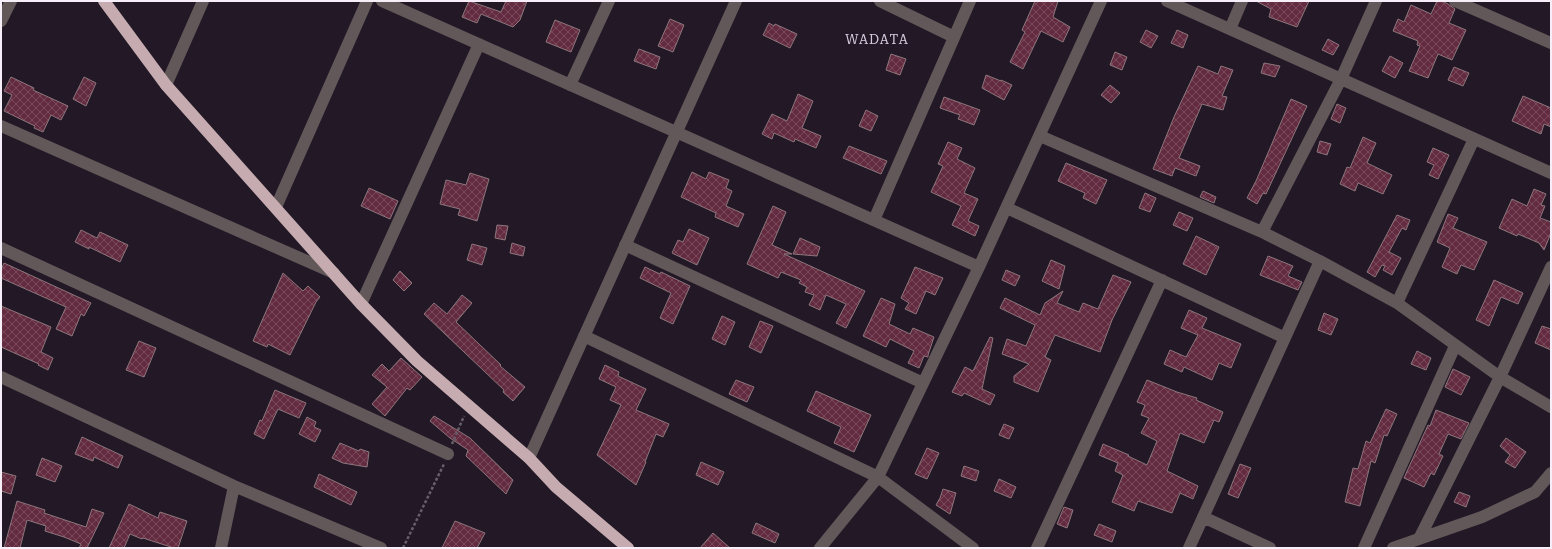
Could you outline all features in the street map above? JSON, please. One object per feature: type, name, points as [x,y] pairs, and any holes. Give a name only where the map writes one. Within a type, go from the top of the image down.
[{"type":"highway","points":[[104,1],[166,85],[361,304],[417,361],[528,458],[556,487],[628,548]]},
{"type":"street","points":[[166,85],[203,1]]},
{"type":"street","points":[[276,207],[366,1]]},
{"type":"street","points":[[382,1],[979,267]]},
{"type":"street","points":[[570,85],[609,1]]},
{"type":"street","points":[[528,458],[736,1]]},
{"type":"street","points":[[880,1],[954,37]]},
{"type":"street","points":[[874,220],[970,1]]},
{"type":"street","points":[[820,548],[878,477],[1007,208],[1101,1]]},
{"type":"street","points":[[1167,1],[1551,173]]},
{"type":"street","points":[[1230,29],[1242,1]]},
{"type":"street","points":[[1262,232],[1341,79],[1376,1]]},
{"type":"street","points":[[1455,1],[1551,43]]},
{"type":"street","points":[[361,304],[479,44]]},
{"type":"street","points":[[1,126],[334,274]]},
{"type":"street","points":[[1040,136],[1262,232],[1320,261],[1397,303],[1500,378],[1551,408]]},
{"type":"street","points":[[1397,303],[1474,138]]},
{"type":"street","points":[[1007,208],[1285,338]]},
{"type":"street","points":[[626,245],[923,383]]},
{"type":"street","points":[[1,248],[448,454]]},
{"type":"street","points":[[1189,548],[1320,261]]},
{"type":"street","points":[[1418,539],[1500,378],[1551,267]]},
{"type":"street","points":[[1037,548],[1162,280]]},
{"type":"street","points":[[584,336],[878,477],[973,548]]},
{"type":"street","points":[[1364,548],[1455,346]]},
{"type":"street","points":[[1,377],[234,486],[381,548]]},
{"type":"street","points":[[1393,548],[1482,517],[1534,492],[1551,473]]},
{"type":"street","points":[[221,548],[234,486]]},
{"type":"street","points":[[1203,517],[1270,548]]},
{"type":"path","points":[[403,548],[448,454],[468,406]]},
{"type":"building","points":[[469,1],[501,12],[506,1],[527,1],[520,20],[513,27],[481,14],[477,23],[462,17]]},
{"type":"building","points":[[1035,1],[1058,1],[1053,17],[1070,27],[1063,42],[1041,31],[1023,69],[1010,62],[1025,32],[1022,30]]},
{"type":"building","points":[[1256,1],[1309,1],[1297,27],[1269,17],[1271,9]]},
{"type":"building","points":[[1437,1],[1442,1],[1455,9],[1449,23],[1466,30],[1452,60],[1438,54],[1428,78],[1409,71],[1420,46],[1417,45],[1418,41],[1393,31],[1398,19],[1404,22],[1411,5],[1431,14]]},
{"type":"building","points":[[670,19],[684,25],[673,52],[658,46]]},
{"type":"building","points":[[555,20],[580,30],[571,52],[546,42]]},
{"type":"building","points":[[769,23],[774,26],[775,24],[797,34],[790,48],[763,35]]},
{"type":"building","points":[[1146,30],[1158,36],[1151,48],[1140,42]]},
{"type":"building","points":[[1177,30],[1188,35],[1183,48],[1171,43]]},
{"type":"building","points":[[1328,39],[1339,45],[1333,55],[1322,50]]},
{"type":"building","points":[[639,49],[660,57],[656,69],[634,61]]},
{"type":"building","points":[[1115,52],[1127,57],[1122,70],[1110,65]]},
{"type":"building","points":[[891,54],[906,59],[900,75],[886,70]]},
{"type":"building","points":[[1390,56],[1403,63],[1395,78],[1382,71]]},
{"type":"building","points":[[1264,63],[1280,66],[1275,77],[1261,73]]},
{"type":"building","points":[[1198,66],[1218,74],[1221,66],[1233,70],[1222,96],[1227,97],[1223,110],[1202,104],[1179,158],[1200,166],[1196,176],[1175,168],[1172,176],[1153,169],[1174,117]]},
{"type":"building","points":[[1454,67],[1469,73],[1463,86],[1448,80]]},
{"type":"building","points":[[986,75],[1012,85],[1004,100],[982,88]]},
{"type":"building","points":[[11,77],[34,88],[33,90],[68,106],[61,120],[51,115],[43,132],[34,128],[35,126],[4,111],[12,95],[4,91]]},
{"type":"building","points":[[84,77],[96,83],[86,106],[73,99]]},
{"type":"building","points":[[1110,85],[1120,93],[1111,103],[1101,95]]},
{"type":"building","points":[[798,94],[813,101],[802,128],[821,136],[816,148],[795,139],[794,142],[774,133],[772,139],[762,134],[772,114],[787,121]]},
{"type":"building","points":[[1523,96],[1551,108],[1551,127],[1544,124],[1541,134],[1512,121]]},
{"type":"building","points":[[944,97],[980,110],[974,125],[958,119],[960,115],[940,108]]},
{"type":"building","points":[[1291,99],[1307,106],[1266,194],[1263,193],[1257,204],[1247,198],[1256,181]]},
{"type":"building","points":[[1337,104],[1346,108],[1340,123],[1331,119]]},
{"type":"building","points":[[866,110],[878,116],[871,131],[859,126]]},
{"type":"building","points":[[1363,137],[1376,143],[1367,163],[1392,175],[1383,194],[1358,183],[1355,191],[1340,184],[1347,167],[1350,168]]},
{"type":"building","points":[[1320,141],[1331,144],[1327,155],[1317,152]]},
{"type":"building","points":[[948,142],[962,148],[957,159],[975,168],[964,193],[978,199],[968,221],[979,226],[975,236],[952,225],[961,206],[931,192],[943,166],[938,164]]},
{"type":"building","points":[[849,146],[887,161],[881,174],[843,158]]},
{"type":"building","points":[[1433,148],[1449,155],[1438,179],[1429,175],[1434,165],[1427,162]]},
{"type":"building","points":[[1066,163],[1107,180],[1096,204],[1083,198],[1085,193],[1058,181]]},
{"type":"building","points":[[692,172],[706,179],[709,172],[729,180],[726,188],[732,191],[726,206],[744,214],[738,227],[715,217],[716,213],[681,197]]},
{"type":"building","points":[[470,173],[489,179],[477,221],[458,215],[460,209],[440,204],[446,180],[466,185]]},
{"type":"building","points":[[369,188],[398,201],[390,219],[361,206]]},
{"type":"building","points":[[1534,189],[1546,194],[1541,205],[1545,206],[1540,218],[1551,222],[1551,233],[1544,250],[1539,243],[1499,228],[1512,199],[1527,206]]},
{"type":"building","points":[[1203,191],[1216,197],[1214,203],[1200,197]]},
{"type":"building","points":[[1145,193],[1156,198],[1150,212],[1139,208]]},
{"type":"building","points":[[773,206],[786,212],[772,245],[792,254],[784,254],[865,291],[846,328],[836,323],[846,304],[826,295],[820,310],[809,305],[814,295],[805,292],[807,287],[799,283],[801,280],[781,272],[778,278],[747,264]]},
{"type":"building","points":[[1179,212],[1193,218],[1187,231],[1173,225]]},
{"type":"building","points":[[1448,214],[1458,218],[1453,228],[1487,242],[1474,270],[1461,265],[1457,274],[1442,267],[1450,248],[1437,242]]},
{"type":"building","points":[[1397,215],[1410,220],[1406,230],[1402,228],[1389,252],[1401,258],[1392,275],[1383,270],[1385,266],[1382,265],[1375,277],[1367,272]]},
{"type":"building","points":[[497,225],[508,226],[505,240],[495,238]]},
{"type":"building","points":[[689,229],[709,238],[697,265],[672,253],[678,240],[683,242]]},
{"type":"building","points":[[81,230],[97,238],[100,232],[128,245],[120,262],[75,242]]},
{"type":"building","points":[[1196,236],[1219,247],[1206,275],[1183,264]]},
{"type":"building","points":[[800,238],[820,247],[817,256],[793,254]]},
{"type":"building","points":[[512,243],[525,247],[523,256],[510,253]]},
{"type":"building","points":[[472,244],[487,248],[482,265],[467,260]]},
{"type":"building","points":[[1268,256],[1293,266],[1288,276],[1302,282],[1298,290],[1260,275]]},
{"type":"building","points":[[1051,260],[1065,266],[1059,289],[1042,281]]},
{"type":"building","points":[[4,263],[91,303],[84,316],[81,314],[72,336],[56,329],[66,307],[1,278],[1,270]]},
{"type":"building","points":[[645,267],[660,274],[661,272],[690,286],[673,324],[660,318],[671,293],[640,278]]},
{"type":"building","points":[[915,267],[943,278],[935,295],[926,291],[916,314],[905,309],[909,303],[901,298]]},
{"type":"building","points":[[1006,270],[1020,276],[1015,286],[1002,280]]},
{"type":"building","points":[[400,271],[412,283],[404,291],[393,280]]},
{"type":"building","points":[[283,273],[303,291],[308,286],[320,297],[316,302],[290,355],[268,344],[267,347],[253,341]]},
{"type":"building","points":[[1113,275],[1131,282],[1112,320],[1100,352],[1055,335],[1045,357],[1051,360],[1038,392],[1014,382],[1014,376],[1029,364],[1002,354],[1007,339],[1026,346],[1035,325],[1000,308],[1005,298],[1040,315],[1045,303],[1063,291],[1057,303],[1079,312],[1083,303],[1098,309]]},
{"type":"building","points":[[1494,280],[1523,293],[1518,304],[1501,297],[1489,326],[1476,320]]},
{"type":"building","points":[[462,295],[472,303],[456,322],[501,365],[500,366],[525,387],[513,401],[503,392],[504,390],[424,314],[434,303],[447,314]]},
{"type":"building","points":[[881,298],[895,304],[889,324],[910,334],[913,328],[934,337],[928,357],[924,356],[919,368],[908,363],[914,351],[890,339],[886,347],[863,336]]},
{"type":"building","points":[[1,306],[51,327],[41,352],[53,358],[48,370],[38,365],[39,364],[1,347]]},
{"type":"building","points":[[1189,310],[1207,318],[1202,328],[1241,344],[1231,368],[1219,363],[1212,380],[1184,367],[1182,372],[1164,364],[1170,350],[1186,357],[1198,335],[1181,328]]},
{"type":"building","points":[[1324,313],[1338,319],[1331,335],[1318,330]]},
{"type":"building","points":[[722,316],[735,322],[725,345],[712,339]]},
{"type":"building","points":[[760,321],[773,326],[761,353],[749,347]]},
{"type":"building","points":[[1542,326],[1551,329],[1551,350],[1535,343]]},
{"type":"building","points":[[990,337],[993,338],[982,389],[995,395],[990,405],[964,393],[962,396],[952,392],[965,367],[973,371]]},
{"type":"building","points":[[139,341],[156,348],[144,377],[126,370]]},
{"type":"building","points":[[1417,351],[1431,358],[1426,370],[1411,364]]},
{"type":"building","points":[[401,358],[422,377],[410,390],[407,388],[385,416],[372,404],[387,387],[372,375],[382,364],[389,371]]},
{"type":"building","points":[[605,365],[619,372],[618,376],[646,389],[636,410],[669,424],[663,437],[656,434],[636,485],[597,455],[621,405],[610,400],[616,387],[599,379]]},
{"type":"building","points":[[1453,369],[1470,377],[1461,395],[1445,387]]},
{"type":"building","points":[[736,380],[754,387],[747,402],[729,394]]},
{"type":"building","points":[[1147,380],[1197,398],[1196,400],[1223,412],[1219,422],[1214,420],[1204,443],[1180,433],[1167,471],[1198,486],[1193,499],[1180,493],[1172,513],[1138,501],[1134,511],[1112,502],[1123,475],[1115,471],[1118,463],[1099,455],[1103,444],[1129,455],[1128,456],[1147,465],[1157,441],[1141,433],[1149,418],[1141,415],[1145,405],[1137,402]]},
{"type":"building","points":[[275,390],[306,403],[299,418],[278,409],[264,439],[254,434],[260,420],[262,421]]},
{"type":"building","points":[[816,391],[871,415],[854,452],[834,443],[841,427],[807,411]]},
{"type":"building","points":[[1386,409],[1397,414],[1387,436],[1384,435],[1375,463],[1371,461],[1360,506],[1345,502],[1353,468],[1358,469],[1366,441],[1370,443]]},
{"type":"building","points":[[1436,410],[1469,423],[1461,439],[1448,434],[1439,454],[1443,456],[1434,475],[1431,473],[1424,487],[1404,478],[1428,425],[1430,426]]},
{"type":"building","points":[[434,416],[470,438],[513,480],[506,494],[466,456],[468,450],[450,438],[430,421]]},
{"type":"building","points":[[307,417],[316,422],[314,427],[321,430],[315,442],[299,434]]},
{"type":"building","points":[[1004,424],[1014,428],[1009,439],[999,435]]},
{"type":"building","points":[[82,437],[123,456],[118,468],[94,457],[93,461],[75,454]]},
{"type":"building","points":[[1506,438],[1526,452],[1515,468],[1505,462],[1510,455],[1500,446]]},
{"type":"building","points":[[340,443],[359,451],[360,449],[369,452],[367,467],[343,463],[332,458]]},
{"type":"building","points":[[927,448],[939,453],[927,479],[915,474]]},
{"type":"building","points":[[42,458],[62,466],[55,482],[36,475]]},
{"type":"building","points":[[701,462],[724,472],[718,485],[696,475]]},
{"type":"building","points":[[1240,464],[1251,468],[1238,498],[1228,494]]},
{"type":"building","points":[[964,466],[979,471],[976,481],[961,476]]},
{"type":"building","points":[[1,472],[16,476],[11,494],[1,491]]},
{"type":"building","points":[[319,474],[357,492],[351,505],[314,487]]},
{"type":"building","points":[[999,479],[1016,487],[1011,498],[994,491]]},
{"type":"building","points":[[943,489],[956,493],[950,514],[936,505]]},
{"type":"building","points":[[1459,492],[1470,496],[1466,507],[1454,502]]},
{"type":"building","points":[[17,501],[45,510],[44,513],[86,527],[92,509],[104,513],[87,548],[79,548],[81,544],[45,531],[46,526],[27,520],[20,548],[4,548]]},
{"type":"building","points":[[129,504],[158,518],[160,512],[187,521],[178,548],[143,538],[142,539],[130,534],[124,548],[109,548]]},
{"type":"building","points":[[1064,507],[1073,510],[1067,528],[1057,524]]},
{"type":"building","points":[[455,521],[485,533],[477,548],[442,548]]},
{"type":"building","points":[[756,523],[779,534],[775,543],[752,533]]},
{"type":"building","points":[[1099,524],[1116,531],[1112,542],[1094,535]]},
{"type":"building","points":[[713,533],[730,548],[700,548]]},
{"type":"district","name":"WADATA","points":[[877,39]]}]
